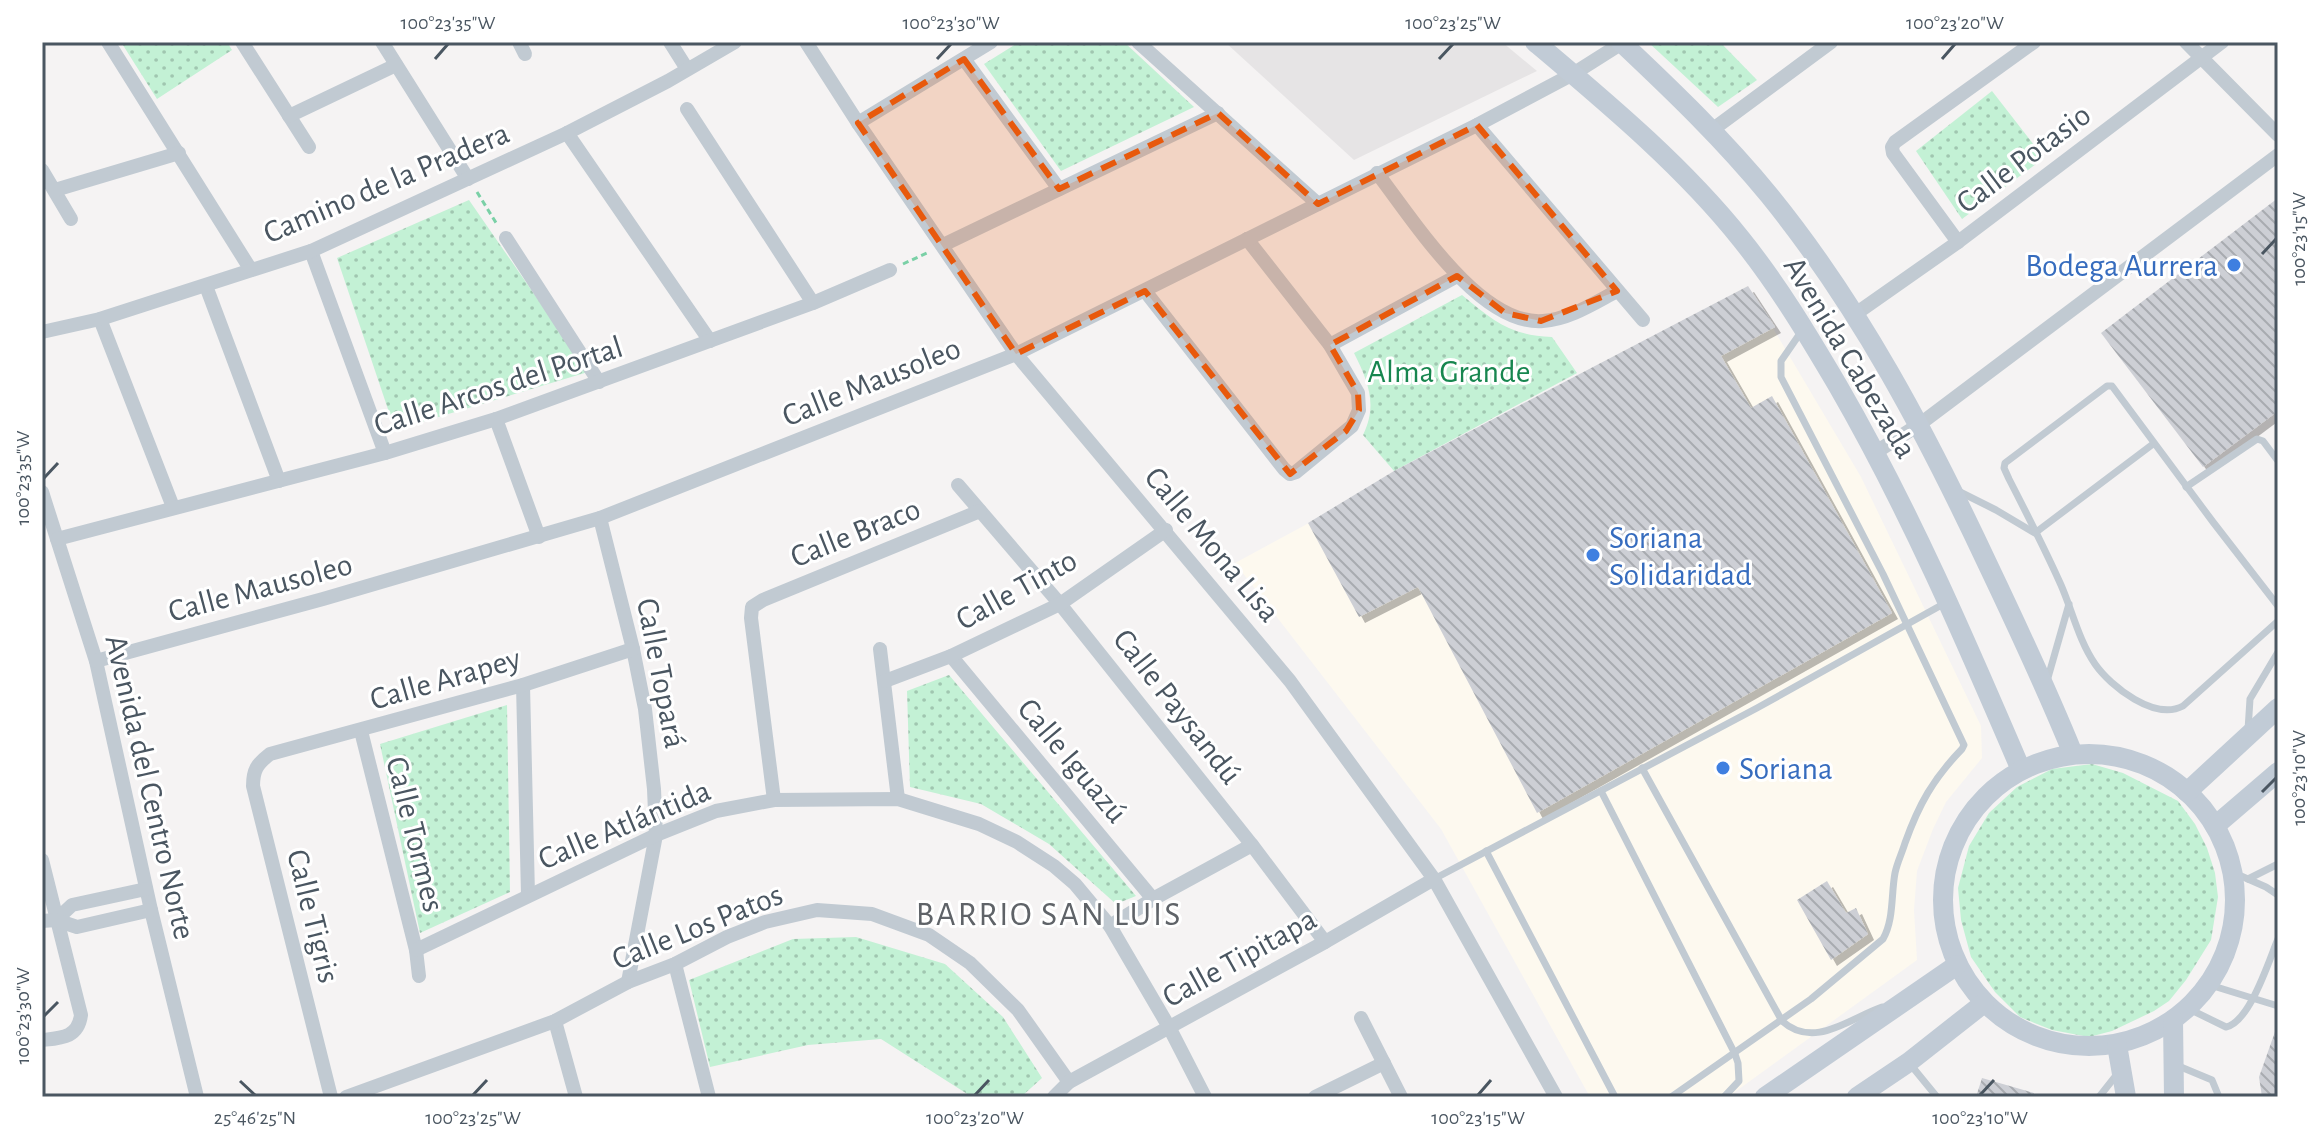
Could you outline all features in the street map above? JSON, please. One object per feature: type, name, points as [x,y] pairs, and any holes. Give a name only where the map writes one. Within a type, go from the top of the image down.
[{"type":"main road","name":"Avenida Cabezada","points":[[1535,42],[1680,171],[1730,226],[1779,289],[1876,452],[1949,601],[2021,770]]},
{"type":"main road","name":"Avenida Cabezada","points":[[1621,42],[1712,130],[1813,252],[1854,315],[1920,424],[2046,687],[2073,754]]},
{"type":"main road","points":[[2187,792],[2278,708]]},
{"type":"main road","points":[[2073,754],[2114,756],[2153,768],[2187,792],[2215,826],[2240,875],[2228,948],[2210,985],[2160,1030],[2117,1045],[2069,1046],[2023,1032],[1984,1003],[1957,965],[1943,921],[1944,876],[1958,833],[1984,796],[2021,770],[2046,759],[2073,754]]},
{"type":"main road","points":[[2215,826],[2278,772]]},
{"type":"main road","points":[[1765,1097],[1957,965]]},
{"type":"main road","points":[[1857,1097],[1909,1062],[1984,1003]]},
{"type":"main road","points":[[2174,1097],[2180,1014]]},
{"type":"main road","points":[[2117,1045],[2126,1097]]},
{"type":"street","points":[[108,42],[251,270]]},
{"type":"street","points":[[242,42],[309,147]]},
{"type":"street","points":[[382,42],[468,179]]},
{"type":"street","points":[[670,42],[687,69]]},
{"type":"street","name":"Camino de la Pradera","points":[[42,332],[100,319],[311,251],[567,133],[735,42]]},
{"type":"street","name":"Calle Mona Lisa","points":[[806,42],[1016,354],[1290,681],[1434,879],[1552,1095]]},
{"type":"street","points":[[858,123],[991,42]]},
{"type":"street","points":[[1138,42],[1318,204]]},
{"type":"street","name":"Calle Mausoleo","points":[[96,661],[600,518],[1016,354],[1477,125],[1573,74],[1621,42]]},
{"type":"street","points":[[1712,130],[1811,47],[1831,42]]},
{"type":"street","points":[[1958,242],[1893,153],[1892,147],[2034,42]]},
{"type":"street","points":[[2186,42],[2278,135]]},
{"type":"street","name":"Calle Potasio","points":[[1854,315],[1958,242],[2222,42]]},
{"type":"street","points":[[964,59],[1059,189]]},
{"type":"street","points":[[289,116],[396,65]]},
{"type":"street","points":[[687,109],[813,303]]},
{"type":"street","points":[[943,245],[1218,113]]},
{"type":"street","points":[[1477,125],[1643,320]]},
{"type":"street","points":[[567,133],[710,341]]},
{"type":"street","points":[[55,190],[179,153]]},
{"type":"street","points":[[1876,452],[1920,424],[2278,155]]},
{"type":"street","points":[[42,170],[71,219]]},
{"type":"street","points":[[1377,173],[1457,276],[1505,313],[1525,320],[1560,318],[1617,291]]},
{"type":"street","points":[[506,238],[599,382]]},
{"type":"street","points":[[1145,291],[1290,474],[1296,472],[1352,426],[1359,410],[1358,393],[1330,345],[1247,239]]},
{"type":"street","points":[[311,251],[385,453]]},
{"type":"street","name":"Calle Arcos del Portal","points":[[57,539],[385,453],[496,419],[813,303],[890,270]]},
{"type":"street","points":[[1330,345],[1457,276]]},
{"type":"street","points":[[206,286],[279,481]]},
{"type":"street","points":[[100,319],[173,507]]},
{"type":"street","points":[[496,419],[539,537]]},
{"type":"street","name":"Calle Paysandú","points":[[958,485],[1060,604],[1252,845],[1325,942]]},
{"type":"street","name":"Avenida del Centro Norte","points":[[42,492],[96,661],[146,889],[197,1097]]},
{"type":"street","name":"Calle Braco","points":[[774,800],[752,607],[980,511]]},
{"type":"street","name":"Calle Topará","points":[[600,518],[645,709],[654,789],[656,835],[628,982]]},
{"type":"street","name":"Calle Tinto","points":[[885,681],[951,656],[1060,604],[1166,530]]},
{"type":"street","name":"Calle Arapey","points":[[270,754],[523,685],[633,649]]},
{"type":"street","points":[[880,649],[898,799]]},
{"type":"street","name":"Calle Iguazú","points":[[951,656],[1153,899]]},
{"type":"street","points":[[523,685],[528,895]]},
{"type":"street","name":"Calle Tormes","points":[[361,731],[416,950],[419,976]]},
{"type":"street","name":"Calle Tigris","points":[[270,754],[259,762],[253,773],[253,786],[331,1097]]},
{"type":"street","name":"Calle Atlántida","points":[[416,950],[656,835],[716,811],[774,800],[898,799],[979,824],[1017,842],[1075,884],[1110,926],[1169,1027],[1205,1097]]},
{"type":"street","points":[[1110,926],[1252,845]]},
{"type":"street","points":[[42,860],[49,920],[81,1015],[80,1026],[74,1033],[64,1038],[42,1040]]},
{"type":"street","name":"Calle Tipitapa","points":[[1054,1097],[1069,1082],[1434,879]]},
{"type":"street","points":[[49,920],[72,905],[146,889]]},
{"type":"street","points":[[49,920],[77,927],[151,910]]},
{"type":"street","name":"Calle Los Patos","points":[[346,1097],[555,1021],[628,982],[675,964],[727,937],[765,922],[817,910],[872,914],[929,935],[970,963],[1018,1010],[1069,1082]]},
{"type":"street","points":[[675,964],[709,1097]]},
{"type":"street","points":[[1361,1018],[1401,1097]]},
{"type":"street","points":[[555,1021],[576,1097]]},
{"type":"street","points":[[1315,1097],[1384,1063]]},
{"type":"lane","points":[[1671,1097],[1782,1021],[1883,939],[1888,929],[1895,872],[1913,820],[1940,772],[1963,747],[1963,741],[1907,624],[1781,377],[1781,361],[1804,328]]},
{"type":"lane","points":[[2278,606],[2112,386],[2109,385],[2007,460],[2004,468],[2069,604],[2090,656],[2102,674],[2134,698],[2167,711],[2183,706],[2278,621]]},
{"type":"lane","points":[[2186,487],[2257,439],[2263,441],[2278,461]]},
{"type":"lane","points":[[2035,533],[2153,444]]},
{"type":"lane","points":[[1951,488],[2035,533]]},
{"type":"lane","points":[[1434,879],[1757,708],[1949,601]]},
{"type":"lane","points":[[2046,687],[2069,604]]},
{"type":"lane","points":[[2247,736],[2250,699],[2278,652]]},
{"type":"lane","points":[[1642,768],[1782,1021],[1799,1032],[1823,1031],[1883,1006],[1900,1005]]},
{"type":"lane","points":[[1601,791],[1735,1054],[1739,1081],[1724,1097]]},
{"type":"lane","points":[[1486,851],[1615,1097]]},
{"type":"lane","points":[[2240,875],[2278,864]]},
{"type":"lane","points":[[2240,875],[2278,895]]},
{"type":"lane","points":[[2180,1014],[2226,1027],[2236,1024],[2253,998],[2278,939]]},
{"type":"lane","points":[[2210,985],[2278,1006]]},
{"type":"lane","points":[[1909,1062],[1937,1097]]},
{"type":"lane","points":[[2174,1064],[2212,1080],[2219,1097]]},
{"type":"lane","points":[[2099,1097],[2121,1069]]},
{"type":"path","points":[[468,179],[506,238]]},
{"type":"path","points":[[890,270],[943,245]]},
{"type":"highlighted area","points":[[964,59],[1059,189],[1218,113],[1318,204],[1477,125],[1617,291],[1541,321],[1505,313],[1457,276],[1330,345],[1358,393],[1359,410],[1346,431],[1290,474],[1145,291],[1016,354],[858,123]]},
{"type":"shaded area","points":[[1225,42],[1502,42],[1537,71],[1354,160]]},
{"type":"shaded area","points":[[1748,286],[1861,477],[1981,726],[1982,758],[1946,802],[1917,871],[1914,910],[1917,960],[1728,1097],[1590,1097],[1441,829],[1235,563]]},
{"type":"green space","points":[[121,42],[227,42],[232,50],[157,99]]},
{"type":"green space","points":[[1019,42],[1124,42],[1194,107],[1061,171],[984,64]]},
{"type":"green space","points":[[1648,42],[1720,42],[1757,80],[1718,107]]},
{"type":"green space","points":[[1992,91],[2044,158],[1962,219],[1916,151]]},
{"type":"green space","points":[[469,200],[588,372],[395,430],[337,258]]},
{"type":"green space","name":"Alma Grande","points":[[1462,295],[1513,330],[1552,337],[1577,373],[1394,471],[1363,435],[1370,413],[1369,393],[1354,353]]},
{"type":"green space","points":[[949,675],[1136,896],[1116,904],[1049,844],[981,804],[910,787],[907,691]]},
{"type":"green space","points":[[507,705],[510,892],[420,933],[380,744]]},
{"type":"green space","points":[[2092,764],[2123,773],[2178,801],[2207,848],[2218,897],[2211,940],[2169,1001],[2112,1031],[2089,1037],[2052,1030],[2020,1017],[1995,992],[1971,957],[1961,920],[1958,888],[1969,846],[1989,813],[2017,787],[2052,769]]},
{"type":"green space","points":[[856,937],[945,964],[1003,1017],[1042,1078],[1021,1097],[972,1097],[881,1039],[808,1045],[710,1067],[689,980],[793,939]]},
{"type":"building","name":"Bodega Aurrera","points":[[2278,198],[2278,411],[2203,467],[2101,333]]},
{"type":"building","name":"Soriana Solidaridad","points":[[1748,286],[1775,327],[1721,356],[1751,408],[1772,396],[1892,613],[1537,813],[1418,587],[1359,617],[1308,523],[1394,471]]},
{"type":"building","points":[[1827,881],[1846,913],[1856,908],[1868,934],[1831,960],[1797,900]]},
{"type":"building","points":[[2276,1029],[2278,1097],[2262,1097],[2259,1077]]},
{"type":"building","points":[[1982,1078],[2034,1093],[2034,1097],[1976,1097]]},
{"type":"place","name":"Bodega Aurrera","points":[[2234,265]]},
{"type":"place","name":"Soriana Solidaridad","points":[[1593,555]]},
{"type":"place","name":"Soriana","points":[[1723,768]]},
{"type":"district","name":"BARRIO SAN LUIS","points":[[1049,913]]}]
